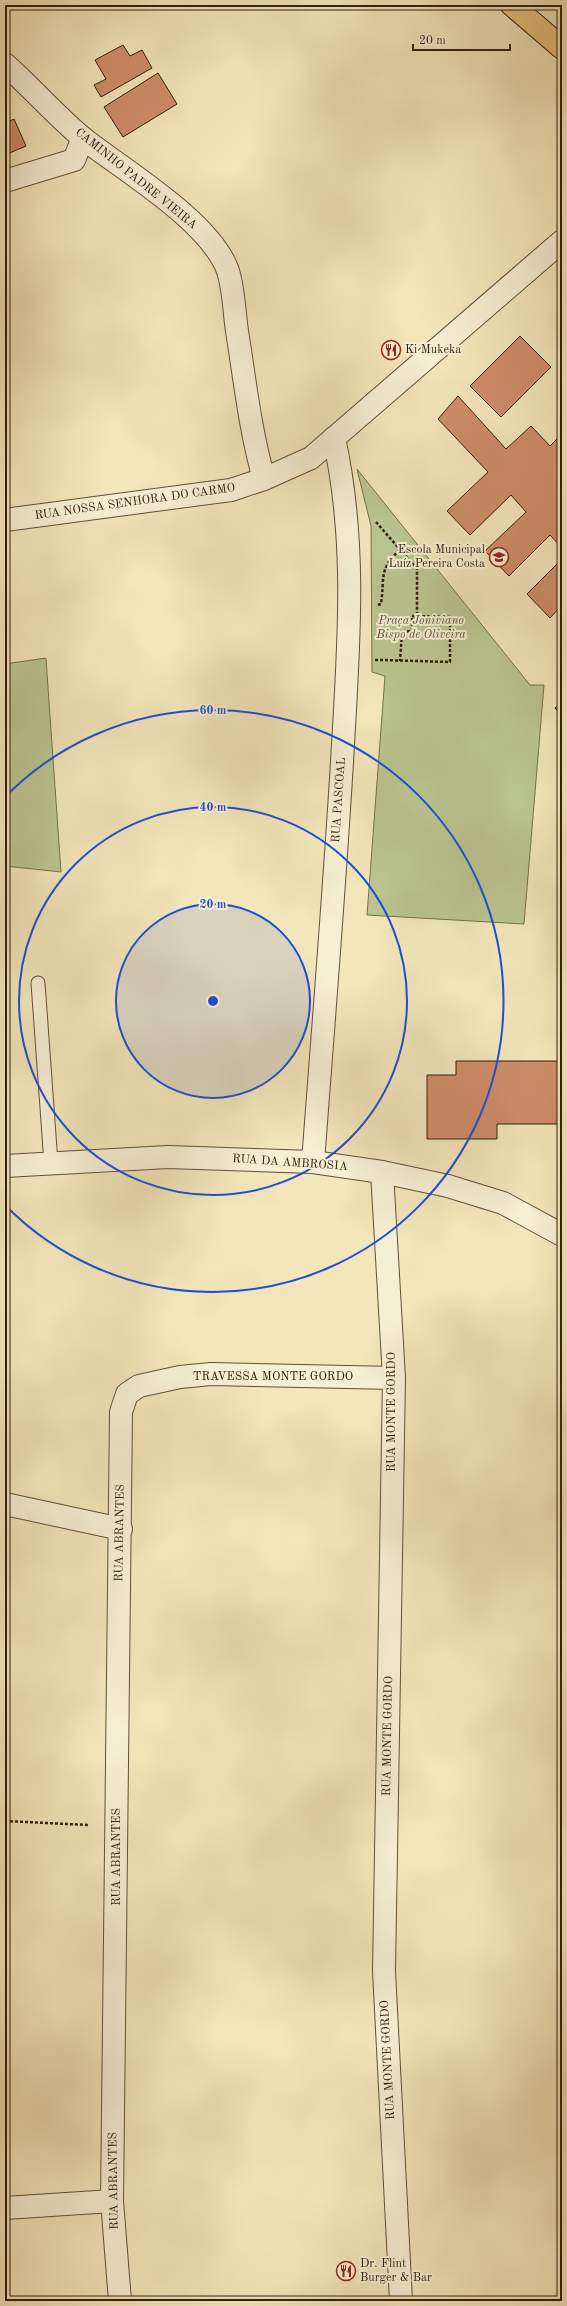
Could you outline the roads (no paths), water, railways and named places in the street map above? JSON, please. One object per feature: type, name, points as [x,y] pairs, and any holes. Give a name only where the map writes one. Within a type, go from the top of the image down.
[{"type":"main road","points":[[512,5],[562,48]]},
{"type":"street","name":"CAMINHO PADRE VIEIRA","points":[[5,64],[83,138],[162,197],[203,234],[220,255],[227,270],[232,290],[246,394],[264,479]]},
{"type":"street","points":[[5,181],[74,160],[83,138]]},
{"type":"street","name":"RUA NOSSA SENHORA DO CARMO","points":[[5,520],[231,490],[264,479],[311,458],[562,241]]},
{"type":"street","name":"RUA PASCOAL","points":[[313,1162],[351,612],[348,528],[342,474],[334,438]]},
{"type":"street","name":"RUA DA AMBROSIA","points":[[5,1166],[168,1157],[313,1162],[382,1172],[448,1186],[503,1203],[562,1235]]},
{"type":"street","name":"RUA MONTE GORDO","points":[[382,1172],[394,1378],[384,1972],[401,2301]]},
{"type":"street","name":"TRAVESSA MONTE GORDO","points":[[121,1412],[127,1394],[139,1386],[180,1377],[211,1374],[394,1378]]},
{"type":"street","name":"RUA ABRANTES","points":[[120,2301],[112,2202],[121,1412]]},
{"type":"street","points":[[5,1504],[120,1529]]},
{"type":"street","points":[[5,2208],[112,2202]]},
{"type":"lane","points":[[38,983],[50,1163]]},
{"type":"place","name":"Ki Mukeka","points":[[391,350]]},
{"type":"place","name":"Escola Municipal Luíz Pereira Costa","points":[[499,557]]},
{"type":"place","name":"Dr. Flint Burger & Bar","points":[[346,2271]]},
{"type":"park label","name":"Praça Joniviano Bispo de Oliveira","points":[[421,628]]}]
